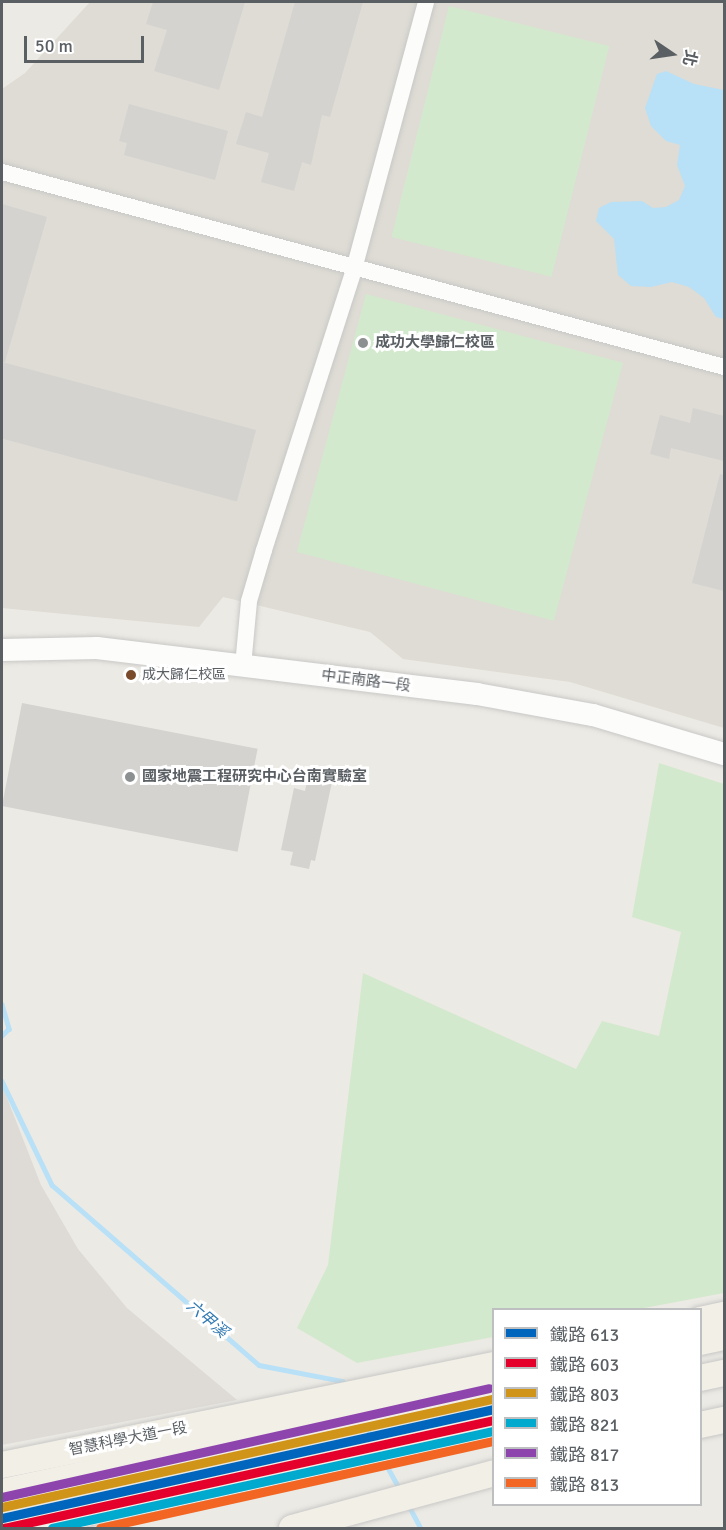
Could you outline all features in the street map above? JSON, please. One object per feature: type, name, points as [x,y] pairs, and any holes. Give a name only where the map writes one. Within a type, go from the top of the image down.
[{"type":"main road","points":[[702,1320],[724,1315]]},
{"type":"main road","points":[[702,1342],[724,1337]]},
{"type":"main road","name":"智慧科學大道一段","points":[[2,1465],[492,1365]]},
{"type":"main road","points":[[702,1378],[724,1373]]},
{"type":"main road","name":"智慧科學大道一段","points":[[10,1491],[492,1387]]},
{"type":"main road","points":[[702,1425],[724,1420]]},
{"type":"main road","points":[[18,1528],[492,1424]]},
{"type":"main road","points":[[10,1491],[140,1438]]},
{"type":"main road","points":[[292,1528],[327,1521],[492,1474]]},
{"type":"street","points":[[243,666],[249,602],[354,269],[426,2]]},
{"type":"street","points":[[2,172],[354,269],[724,367]]},
{"type":"street","name":"中正南路一段","points":[[2,650],[97,648],[477,694],[592,715],[724,754]]},
{"type":"shaded area","name":"成功大學歸仁校區","points":[[90,2],[724,2],[724,728],[570,682],[403,659],[370,632],[223,597],[199,627],[2,608],[2,89],[25,73]]},
{"type":"shaded area","points":[[2,1085],[41,1185],[78,1249],[127,1308],[237,1400],[2,1445]]},
{"type":"green space","points":[[449,6],[609,46],[552,277],[391,237]]},
{"type":"green space","points":[[366,294],[623,363],[554,621],[297,552]]},
{"type":"green space","points":[[659,763],[724,784],[724,1293],[644,1308],[492,1308],[492,1337],[357,1363],[297,1328],[328,1265],[363,973],[576,1069],[602,1021],[659,1036],[681,932],[632,917]]},
{"type":"water","points":[[666,71],[694,84],[724,90],[724,319],[716,317],[704,298],[689,287],[672,282],[651,287],[631,286],[618,275],[614,239],[596,221],[599,208],[611,202],[642,201],[653,208],[666,207],[679,200],[685,186],[677,165],[680,145],[666,141],[651,126],[645,108],[657,74]]},
{"type":"building","points":[[153,2],[245,2],[219,90],[154,71],[167,30],[146,24]]},
{"type":"building","points":[[295,2],[363,2],[330,117],[322,115],[311,165],[302,162],[294,191],[261,182],[269,153],[236,144],[246,112],[262,117]]},
{"type":"building","points":[[129,104],[228,131],[215,180],[124,155],[127,143],[119,141]]},
{"type":"building","points":[[2,204],[47,217],[5,362],[2,362]]},
{"type":"building","points":[[2,362],[256,430],[237,502],[2,439]]},
{"type":"building","points":[[693,408],[724,416],[724,461],[671,448],[669,459],[650,454],[660,415],[690,423]]},
{"type":"building","points":[[720,474],[724,475],[724,591],[692,583]]},
{"type":"building","name":"國家地震工程研究中心台南實驗室","points":[[22,703],[258,749],[238,852],[2,806]]},
{"type":"building","points":[[308,777],[332,782],[315,861],[311,860],[309,869],[290,865],[293,852],[281,850],[294,788],[305,791]]},
{"type":"waterway","name":"六甲溪","points":[[2,1004],[9,1029],[2,1036]]},
{"type":"waterway","name":"六甲溪","points":[[2,1081],[52,1185],[259,1365],[342,1381],[345,1386]]},
{"type":"waterway","name":"六甲溪","points":[[364,1422],[374,1441]]},
{"type":"waterway","name":"六甲溪","points":[[382,1457],[400,1489]]},
{"type":"waterway","name":"六甲溪","points":[[408,1504],[421,1528]]},
{"type":"rail line","name":"817","points":[[2,1497],[489,1388]]},
{"type":"rail line","name":"803","points":[[2,1507],[492,1399]]},
{"type":"rail line","name":"613","points":[[2,1518],[492,1409]]},
{"type":"rail line","name":"603","points":[[4,1528],[492,1420]]},
{"type":"rail line","name":"821","points":[[52,1528],[492,1431]]},
{"type":"rail line","name":"813","points":[[100,1528],[492,1441]]},
{"type":"place","name":"成功大學歸仁校區","points":[[363,343]]},
{"type":"place","name":"成大歸仁校區","points":[[131,675]]},
{"type":"place","name":"國家地震工程研究中心台南實驗室","points":[[130,777]]}]
